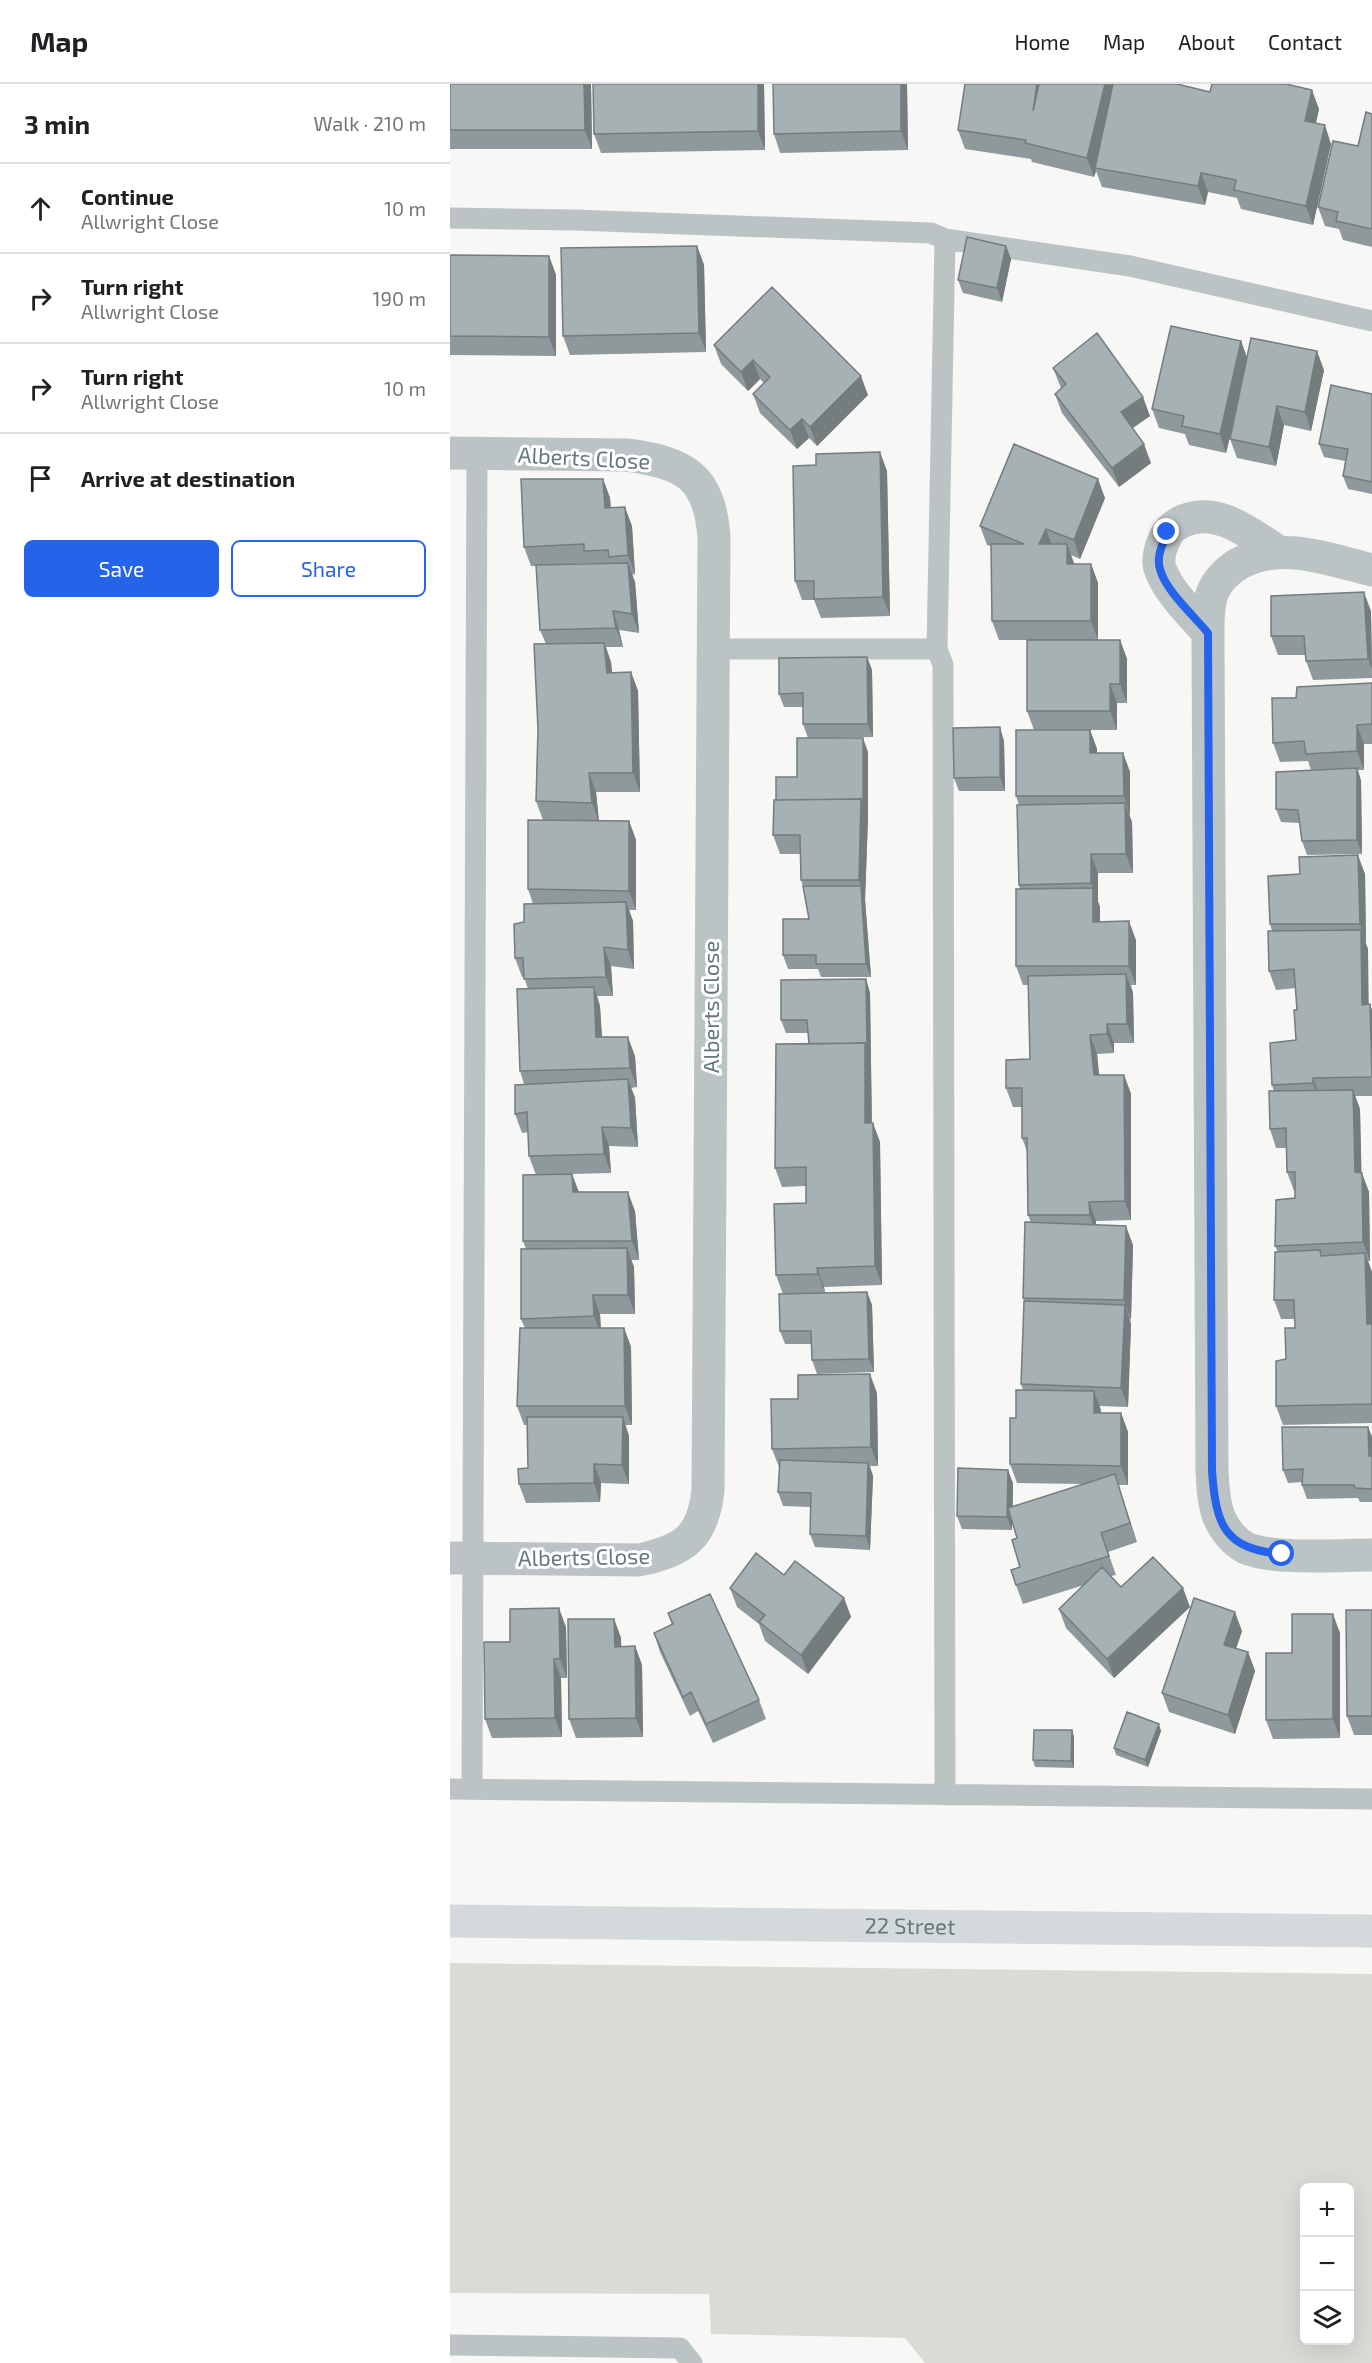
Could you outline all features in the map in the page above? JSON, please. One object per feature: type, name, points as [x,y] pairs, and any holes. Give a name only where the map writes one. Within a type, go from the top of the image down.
[{"type":"main road","name":"22 Street","points":[[450,1921],[1372,1931]]},
{"type":"street","name":"Alberts Close","points":[[462,1558],[639,1560],[681,1547],[702,1522],[706,1507],[708,1478],[712,649],[712,516],[706,495],[694,479],[675,466],[649,458],[626,455],[464,453]]},
{"type":"street","points":[[1208,633],[1169,586],[1159,568],[1159,552],[1167,532],[1179,523],[1195,516],[1214,517],[1230,522],[1279,552]]},
{"type":"street","points":[[1372,570],[1294,552],[1269,552],[1251,558],[1233,566],[1212,593],[1208,633],[1214,1499],[1219,1518],[1230,1536],[1245,1547],[1262,1553],[1372,1555]]},
{"type":"lane","points":[[450,218],[575,220],[931,233],[945,239],[1130,266],[1372,321]]},
{"type":"lane","points":[[945,239],[937,649],[943,665],[945,1795]]},
{"type":"lane","points":[[464,453],[462,1558],[472,1789]]},
{"type":"lane","points":[[712,649],[937,649]]},
{"type":"lane","points":[[450,1789],[1372,1799]]},
{"type":"lane","points":[[450,2344],[680,2348],[692,2363]]},
{"type":"shaded area","points":[[450,1963],[1372,1974],[1372,2363],[925,2363],[905,2338],[711,2334],[709,2294],[450,2293]]},
{"type":"building","points":[[450,84],[584,84],[585,130],[450,130]]},
{"type":"building","points":[[593,84],[758,84],[758,131],[594,134]]},
{"type":"building","points":[[773,84],[901,84],[901,131],[774,134]]},
{"type":"building","points":[[965,84],[1037,84],[1033,111],[1039,84],[1105,84],[1087,158],[1025,143],[1026,140],[958,130]]},
{"type":"building","points":[[1113,84],[1177,84],[1210,92],[1212,84],[1286,84],[1312,90],[1305,121],[1325,125],[1306,206],[1234,190],[1236,180],[1201,173],[1198,186],[1095,168]]},
{"type":"building","points":[[1366,112],[1372,114],[1372,229],[1336,221],[1338,212],[1318,207],[1333,141],[1358,146]]},
{"type":"building","points":[[967,237],[1006,246],[997,288],[958,280]]},
{"type":"building","points":[[697,246],[699,333],[563,336],[561,248]]},
{"type":"building","points":[[450,255],[549,256],[549,337],[450,336]]},
{"type":"building","points":[[772,287],[861,376],[810,427],[802,419],[790,430],[753,394],[770,377],[753,360],[741,372],[714,345]]},
{"type":"building","points":[[1171,326],[1241,341],[1220,434],[1182,426],[1184,416],[1152,409]]},
{"type":"building","points":[[1097,333],[1143,397],[1121,412],[1144,444],[1112,468],[1055,394],[1066,384],[1053,368]]},
{"type":"building","points":[[1251,338],[1317,351],[1305,412],[1277,406],[1269,447],[1230,439]]},
{"type":"building","points":[[1331,385],[1372,394],[1372,482],[1343,476],[1348,449],[1319,444]]},
{"type":"building","points":[[1014,444],[1098,479],[1074,540],[1046,529],[1039,544],[1067,544],[1067,564],[1091,564],[1091,621],[992,621],[991,544],[1024,544],[980,526]]},
{"type":"building","points":[[880,452],[883,597],[814,599],[814,581],[795,581],[793,466],[816,465],[816,454]]},
{"type":"building","points":[[521,479],[603,479],[605,508],[625,507],[628,555],[609,557],[608,550],[584,551],[584,544],[524,547]]},
{"type":"building","points":[[628,563],[632,614],[613,611],[616,628],[540,630],[536,565]]},
{"type":"building","points":[[1364,592],[1368,659],[1306,661],[1304,636],[1271,636],[1271,596]]},
{"type":"building","points":[[1027,640],[1120,640],[1120,684],[1110,684],[1110,711],[1027,711]]},
{"type":"building","points":[[604,643],[607,673],[631,672],[633,773],[589,773],[592,803],[536,801],[538,729],[534,644]]},
{"type":"building","points":[[867,657],[868,724],[803,724],[803,693],[779,694],[779,658]]},
{"type":"building","points":[[1372,683],[1372,724],[1357,725],[1357,751],[1306,754],[1304,741],[1273,743],[1272,698],[1296,698],[1297,687]]},
{"type":"building","points":[[1000,727],[1000,777],[954,778],[953,728]]},
{"type":"building","points":[[1016,730],[1090,730],[1090,753],[1123,753],[1124,796],[1016,796]]},
{"type":"building","points":[[797,738],[863,738],[863,805],[861,799],[776,800],[776,777],[797,777]]},
{"type":"building","points":[[1357,768],[1357,840],[1302,841],[1298,810],[1276,809],[1276,772]]},
{"type":"building","points":[[861,799],[859,880],[801,880],[800,835],[773,835],[774,800]]},
{"type":"building","points":[[1125,803],[1126,854],[1091,854],[1091,883],[1019,885],[1017,805]]},
{"type":"building","points":[[528,820],[629,821],[629,891],[528,889]]},
{"type":"building","points":[[1358,855],[1360,924],[1270,924],[1268,876],[1300,874],[1299,857]]},
{"type":"building","points":[[803,886],[861,886],[866,964],[816,964],[816,955],[783,955],[783,919],[809,919]]},
{"type":"building","points":[[1093,888],[1093,922],[1129,921],[1129,966],[1016,966],[1016,889]]},
{"type":"building","points":[[626,902],[628,950],[604,947],[606,977],[524,979],[523,958],[515,958],[514,924],[524,922],[524,904]]},
{"type":"building","points":[[1361,930],[1362,1005],[1370,1004],[1372,1077],[1313,1078],[1313,1083],[1272,1085],[1270,1043],[1296,1040],[1294,1010],[1297,1010],[1294,969],[1269,971],[1268,931]]},
{"type":"building","points":[[1126,974],[1127,1024],[1107,1024],[1107,1034],[1090,1035],[1094,1075],[1124,1075],[1125,1201],[1089,1202],[1090,1215],[1028,1215],[1027,1138],[1022,1138],[1022,1088],[1006,1088],[1006,1060],[1030,1059],[1028,976]]},
{"type":"building","points":[[866,979],[867,1049],[865,1043],[809,1044],[807,1020],[781,1020],[781,980]]},
{"type":"building","points":[[594,987],[596,1037],[628,1037],[630,1068],[520,1071],[517,989]]},
{"type":"building","points":[[865,1043],[865,1123],[873,1123],[875,1266],[817,1268],[818,1274],[776,1275],[774,1204],[806,1203],[806,1167],[775,1168],[776,1044]]},
{"type":"building","points":[[628,1079],[631,1128],[602,1127],[604,1154],[529,1156],[527,1112],[515,1114],[515,1085]]},
{"type":"building","points":[[1353,1090],[1355,1172],[1362,1173],[1363,1242],[1275,1246],[1276,1200],[1295,1198],[1295,1172],[1287,1172],[1286,1128],[1270,1129],[1269,1091]]},
{"type":"building","points":[[572,1174],[573,1192],[628,1192],[632,1241],[523,1241],[523,1175]]},
{"type":"building","points":[[1025,1222],[1126,1226],[1124,1300],[1023,1298]]},
{"type":"building","points":[[627,1248],[628,1295],[593,1295],[594,1316],[521,1319],[521,1249]]},
{"type":"building","points":[[1320,1250],[1321,1256],[1365,1253],[1367,1324],[1372,1324],[1372,1404],[1276,1406],[1276,1361],[1286,1359],[1285,1328],[1295,1328],[1294,1300],[1274,1300],[1275,1252]]},
{"type":"building","points":[[867,1292],[869,1359],[812,1360],[811,1331],[780,1331],[779,1294]]},
{"type":"building","points":[[1024,1301],[1125,1305],[1121,1388],[1021,1384]]},
{"type":"building","points":[[520,1328],[624,1328],[625,1406],[517,1406]]},
{"type":"building","points":[[870,1374],[871,1447],[772,1449],[771,1399],[798,1399],[798,1375]]},
{"type":"building","points":[[1016,1390],[1094,1391],[1094,1413],[1121,1413],[1121,1466],[1010,1464],[1010,1418],[1016,1418]]},
{"type":"building","points":[[527,1417],[623,1417],[622,1465],[594,1464],[594,1483],[519,1484],[518,1469],[528,1468]]},
{"type":"building","points":[[1282,1427],[1368,1427],[1369,1456],[1372,1456],[1372,1489],[1355,1488],[1354,1485],[1302,1485],[1303,1469],[1283,1470]]},
{"type":"building","points":[[780,1460],[868,1463],[866,1536],[810,1534],[811,1493],[778,1492]]},
{"type":"building","points":[[958,1468],[1008,1470],[1007,1517],[957,1516]]},
{"type":"building","points":[[1115,1474],[1130,1523],[1101,1533],[1109,1556],[1016,1585],[1011,1570],[1020,1567],[1012,1540],[1017,1538],[1008,1508]]},
{"type":"building","points":[[756,1553],[784,1575],[795,1561],[844,1598],[801,1655],[759,1622],[765,1615],[730,1588]]},
{"type":"building","points":[[1153,1557],[1183,1588],[1107,1659],[1059,1609],[1102,1567],[1121,1587]]},
{"type":"building","points":[[710,1594],[759,1700],[706,1724],[691,1692],[683,1697],[654,1633],[673,1624],[668,1613]]},
{"type":"building","points":[[1194,1598],[1235,1612],[1224,1645],[1248,1652],[1228,1715],[1162,1693]]},
{"type":"building","points":[[559,1608],[560,1659],[554,1659],[555,1718],[485,1719],[484,1642],[510,1642],[510,1609]]},
{"type":"building","points":[[1346,1610],[1372,1610],[1372,1716],[1347,1716]]},
{"type":"building","points":[[1292,1614],[1333,1614],[1333,1719],[1266,1720],[1266,1653],[1292,1653]]},
{"type":"building","points":[[568,1619],[614,1619],[615,1647],[635,1646],[636,1718],[569,1719]]},
{"type":"building","points":[[1127,1712],[1159,1724],[1145,1760],[1114,1748]]},
{"type":"building","points":[[1034,1730],[1072,1730],[1071,1761],[1033,1760]]},
{"type":"route","points":[[1167,532],[1159,552],[1159,568],[1169,586],[1208,633],[1212,1471],[1214,1499],[1219,1518],[1230,1536],[1245,1547],[1262,1553],[1282,1554]]}]
